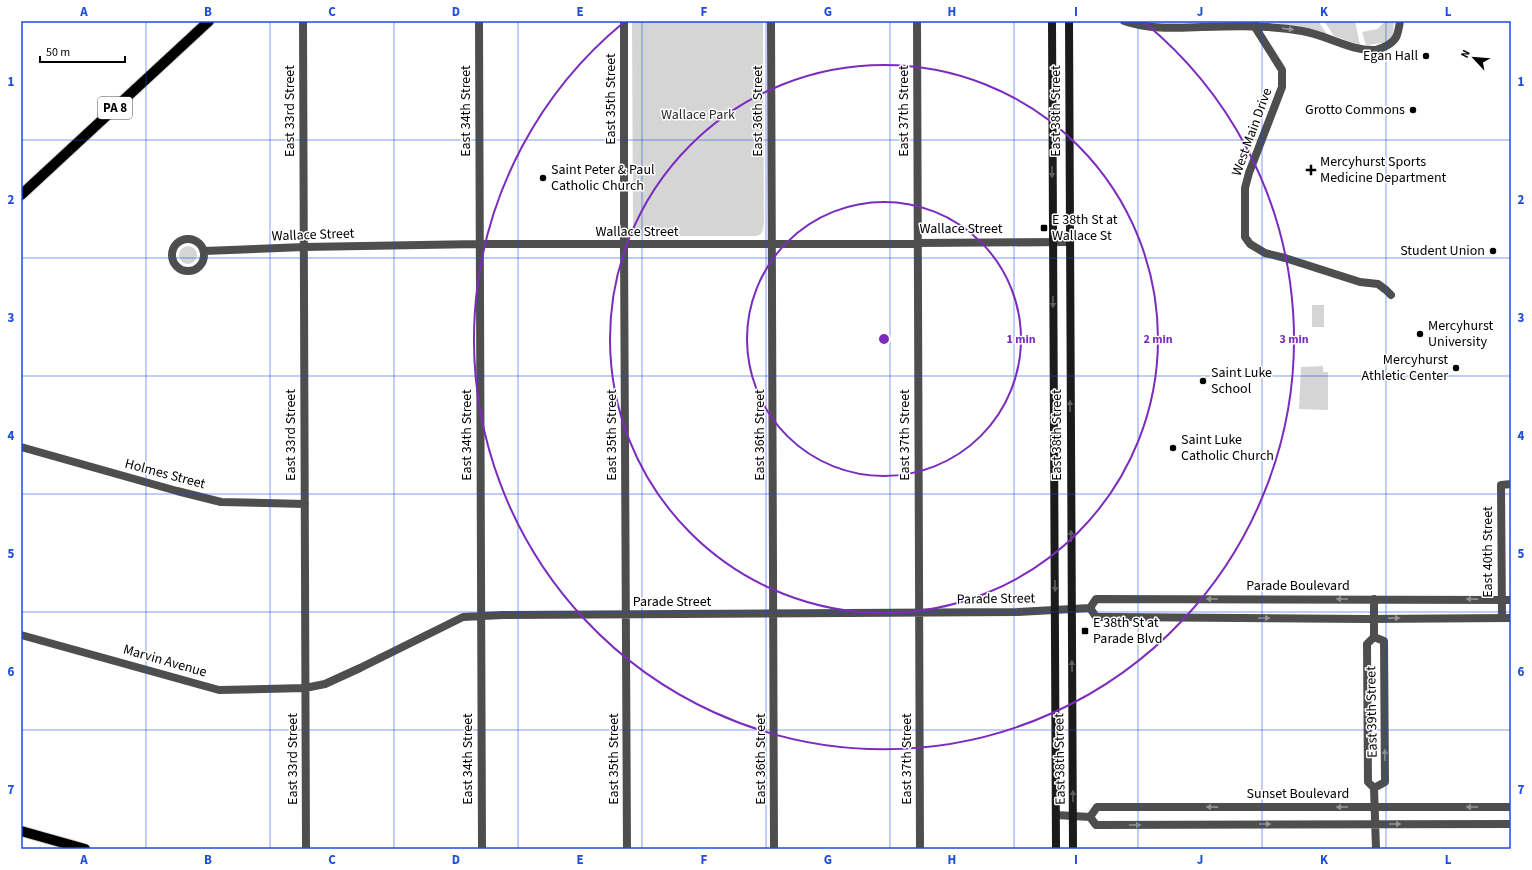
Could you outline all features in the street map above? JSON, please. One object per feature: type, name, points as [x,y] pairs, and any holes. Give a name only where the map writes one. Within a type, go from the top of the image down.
[{"type":"main road","name":"PA 8","points":[[22,191],[209,21]]},
{"type":"main road","name":"East 38th Street","points":[[1052,21],[1056,849]]},
{"type":"main road","name":"East 38th Street","points":[[1069,21],[1073,849]]},
{"type":"main road","points":[[21,831],[58,845],[86,849]]},
{"type":"street","name":"East 33rd Street","points":[[303,21],[306,849]]},
{"type":"street","name":"East 34th Street","points":[[479,21],[482,849]]},
{"type":"street","name":"East 35th Street","points":[[624,21],[627,849]]},
{"type":"street","name":"East 36th Street","points":[[771,21],[774,849]]},
{"type":"street","name":"East 37th Street","points":[[917,21],[920,849]]},
{"type":"street","points":[[1124,21],[1150,28],[1255,24],[1303,31],[1346,45],[1376,50],[1392,44],[1397,37],[1400,21]]},
{"type":"street","name":"West Main Drive","points":[[1255,24],[1282,70],[1282,87],[1249,173],[1245,199],[1245,237],[1250,244],[1265,253],[1360,282],[1378,284],[1391,295]]},
{"type":"street","name":"Wallace Street","points":[[204,252],[304,247],[479,244],[624,245],[1070,242]]},
{"type":"street","name":"Holmes Street","points":[[21,447],[177,492],[221,502],[305,504]]},
{"type":"street","name":"East 40th Street","points":[[1502,618],[1501,485],[1511,484]]},
{"type":"street","name":"Parade Boulevard","points":[[1055,610],[1090,608],[1096,599],[1511,600]]},
{"type":"street","name":"East 39th Street","points":[[1374,599],[1374,637],[1367,644],[1367,688],[1368,782],[1374,788],[1376,849]]},
{"type":"street","points":[[1090,608],[1096,617],[1374,619],[1511,618]]},
{"type":"street","name":"Parade Street","points":[[305,688],[324,684],[463,618],[481,616],[1018,612],[1055,610]]},
{"type":"street","name":"Marvin Avenue","points":[[21,635],[219,690],[305,688]]},
{"type":"street","name":"East 39th Street","points":[[1374,637],[1384,641],[1385,782],[1374,788]]},
{"type":"street","name":"Sunset Boulevard","points":[[1090,817],[1097,807],[1511,807]]},
{"type":"street","points":[[1056,815],[1090,817],[1096,825],[1511,824]]},
{"type":"green space","name":"Wallace Park","points":[[632,21],[763,21],[764,222],[761,234],[757,236],[638,236],[633,230]]},
{"type":"green space","points":[[1140,21],[1243,21],[1238,23],[1143,24]]},
{"type":"green space","points":[[1268,21],[1318,21],[1327,34],[1306,28]]},
{"type":"green space","points":[[1324,21],[1355,21],[1360,45],[1334,36]]},
{"type":"green space","points":[[1386,21],[1394,21],[1393,35],[1384,43],[1366,45],[1362,32],[1377,29]]},
{"type":"green space","points":[[188,246],[194,249],[197,255],[194,261],[188,264],[182,261],[179,255],[182,249]]},
{"type":"green space","points":[[1312,305],[1324,305],[1324,327],[1312,327]]},
{"type":"green space","points":[[1323,366],[1323,372],[1328,372],[1328,410],[1299,409],[1301,367]]},
{"type":"place","name":"Egan Hall","points":[[1426,56]]},
{"type":"place","name":"Grotto Commons","points":[[1413,110]]},
{"type":"place","name":"Mercyhurst Sports Medicine Department","points":[[1311,170]]},
{"type":"place","name":"Saint Peter & Paul Catholic Church","points":[[543,178]]},
{"type":"place","name":"E 38th St at Wallace St","points":[[1044,228]]},
{"type":"place","name":"Student Union","points":[[1493,251]]},
{"type":"place","name":"Mercyhurst University","points":[[1420,334]]},
{"type":"place","name":"Mercyhurst Athletic Center","points":[[1456,368]]},
{"type":"place","name":"Saint Luke School","points":[[1203,381]]},
{"type":"place","name":"Saint Luke Catholic Church","points":[[1173,448]]},
{"type":"place","name":"E 38th St at Parade Blvd","points":[[1085,631]]}]
